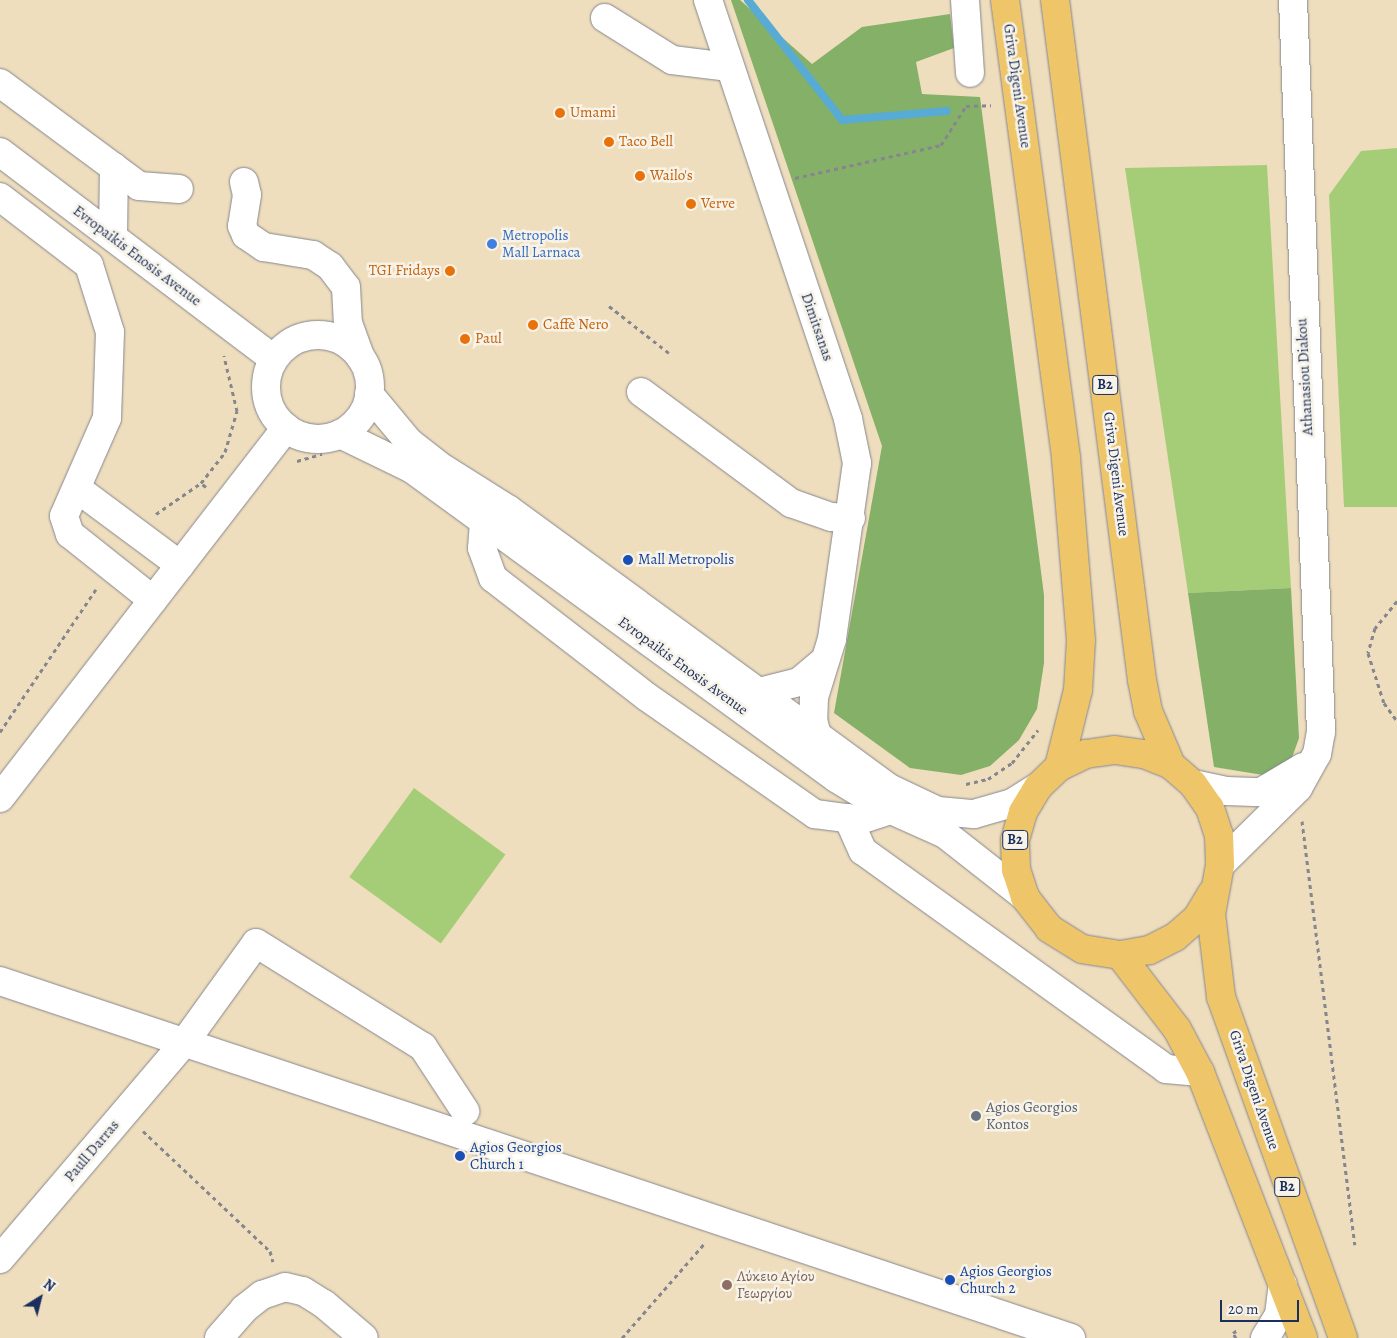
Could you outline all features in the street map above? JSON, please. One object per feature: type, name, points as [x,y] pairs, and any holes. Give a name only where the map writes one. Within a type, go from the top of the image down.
[{"type":"highway","name":"Griva Digeni Avenue","points":[[1005,0],[1066,458],[1081,640],[1078,690],[1060,767]]},
{"type":"highway","name":"Griva Digeni Avenue","points":[[1055,0],[1142,680],[1151,719],[1171,765]]},
{"type":"highway","name":"Griva Digeni Avenue","points":[[1212,893],[1197,918],[1175,938],[1149,950],[1120,955],[1101,954],[1064,940],[1048,928],[1025,897],[1016,870],[1015,840],[1023,812],[1038,787],[1060,767],[1086,754],[1115,750],[1144,754],[1171,765],[1193,784],[1216,826],[1220,865],[1212,893],[1211,933],[1221,997],[1343,1338]]},
{"type":"highway","name":"B2","points":[[1120,955],[1177,1029],[1200,1072],[1303,1338]]},
{"type":"street","name":"Dimitsanas","points":[[708,0],[728,67],[848,419],[857,463],[832,639],[823,662],[813,720],[818,739]]},
{"type":"street","points":[[965,0],[970,73]]},
{"type":"street","name":"Athanasiou Diakou","points":[[1220,865],[1298,788],[1317,754],[1322,711],[1299,238],[1293,0]]},
{"type":"street","points":[[604,18],[672,60],[728,67]]},
{"type":"street","points":[[0,83],[139,186],[180,189]]},
{"type":"street","name":"Evropaikis Enosis Avenue","points":[[0,152],[274,359]]},
{"type":"street","points":[[114,167],[114,237]]},
{"type":"street","points":[[244,182],[247,195],[242,226],[246,235],[264,247],[306,253],[322,262],[332,295],[319,335]]},
{"type":"street","points":[[0,197],[89,265],[110,332],[106,418],[79,490],[64,516],[70,534],[108,577],[153,600]]},
{"type":"street","name":"Evropaikis Enosis Avenue","points":[[322,262],[346,287],[348,323],[362,359],[370,394],[409,442],[438,465],[516,515],[755,693],[891,789],[938,812],[993,811],[1038,787]]},
{"type":"street","points":[[362,359],[350,346],[319,335],[288,344],[274,359],[265,386],[268,402],[286,428],[334,444],[364,412],[370,394]]},
{"type":"street","points":[[641,392],[791,503],[832,518],[850,518]]},
{"type":"street","points":[[0,798],[286,428]]},
{"type":"street","name":"Evropaikis Enosis Avenue","points":[[334,444],[412,469],[836,778],[891,810],[945,834],[1025,897]]},
{"type":"street","points":[[79,490],[145,528],[180,565]]},
{"type":"street","points":[[484,521],[482,548],[494,578],[647,697],[815,814],[860,820],[891,810]]},
{"type":"street","points":[[108,577],[145,528]]},
{"type":"street","name":"Dimitsanas","points":[[755,693],[799,682],[823,662]]},
{"type":"street","points":[[1193,784],[1226,791],[1261,792],[1296,775],[1317,754]]},
{"type":"street","points":[[848,818],[864,851],[1166,1069],[1200,1072]]},
{"type":"street","name":"Paull Darras","points":[[0,1259],[184,1043],[256,943],[423,1047],[465,1111]]},
{"type":"street","points":[[0,981],[1071,1338]]},
{"type":"street","points":[[1265,1338],[1279,1315],[1283,1284]]},
{"type":"street","points":[[219,1338],[244,1309],[282,1288],[303,1290],[364,1338]]},
{"type":"path","points":[[768,184],[941,145],[966,106],[1019,104]]},
{"type":"path","points":[[609,306],[669,353]]},
{"type":"path","points":[[145,528],[201,482],[234,435],[238,412],[234,384],[223,353]]},
{"type":"path","points":[[288,465],[334,444]]},
{"type":"path","points":[[201,482],[228,503]]},
{"type":"path","points":[[0,732],[108,577]]},
{"type":"path","points":[[1397,601],[1375,628],[1368,653],[1384,703],[1397,721]]},
{"type":"path","points":[[961,786],[988,779],[1012,763],[1041,724]]},
{"type":"path","points":[[1298,788],[1355,1245]]},
{"type":"path","points":[[124,1114],[270,1251],[282,1288]]},
{"type":"path","points":[[622,1338],[707,1241]]},
{"type":"green space","points":[[731,0],[740,0],[812,64],[862,27],[950,14],[954,48],[916,62],[922,94],[980,97],[1044,595],[1044,663],[1037,709],[1019,740],[990,766],[961,775],[910,768],[834,713],[882,446]]},
{"type":"green space","points":[[1397,148],[1397,507],[1344,507],[1329,195],[1361,151]]},
{"type":"green space","points":[[1267,165],[1291,588],[1188,593],[1125,168]]},
{"type":"green space","points":[[1291,588],[1299,738],[1288,769],[1263,775],[1214,767],[1188,593]]},
{"type":"green space","points":[[414,788],[505,854],[441,943],[349,877]]},
{"type":"waterway","points":[[748,0],[842,120],[947,111]]},
{"type":"place","name":"Umami","points":[[560,113]]},
{"type":"place","name":"Taco Bell","points":[[609,142]]},
{"type":"place","name":"Wailo's","points":[[640,176]]},
{"type":"place","name":"Verve","points":[[691,204]]},
{"type":"place","name":"Metropolis Mall Larnaca","points":[[492,244]]},
{"type":"place","name":"TGI Fridays","points":[[450,271]]},
{"type":"place","name":"Caffè Nero","points":[[533,325]]},
{"type":"place","name":"Paul","points":[[465,339]]},
{"type":"place","name":"Mall Metropolis","points":[[628,560]]},
{"type":"place","name":"Agios Georgios Kontos","points":[[976,1116]]},
{"type":"place","name":"Agios Georgios Church 1","points":[[460,1156]]},
{"type":"place","name":"Agios Georgios Church 2","points":[[950,1280]]},
{"type":"place","name":"Λύκειο Αγίου Γεωργίου","points":[[727,1285]]}]
